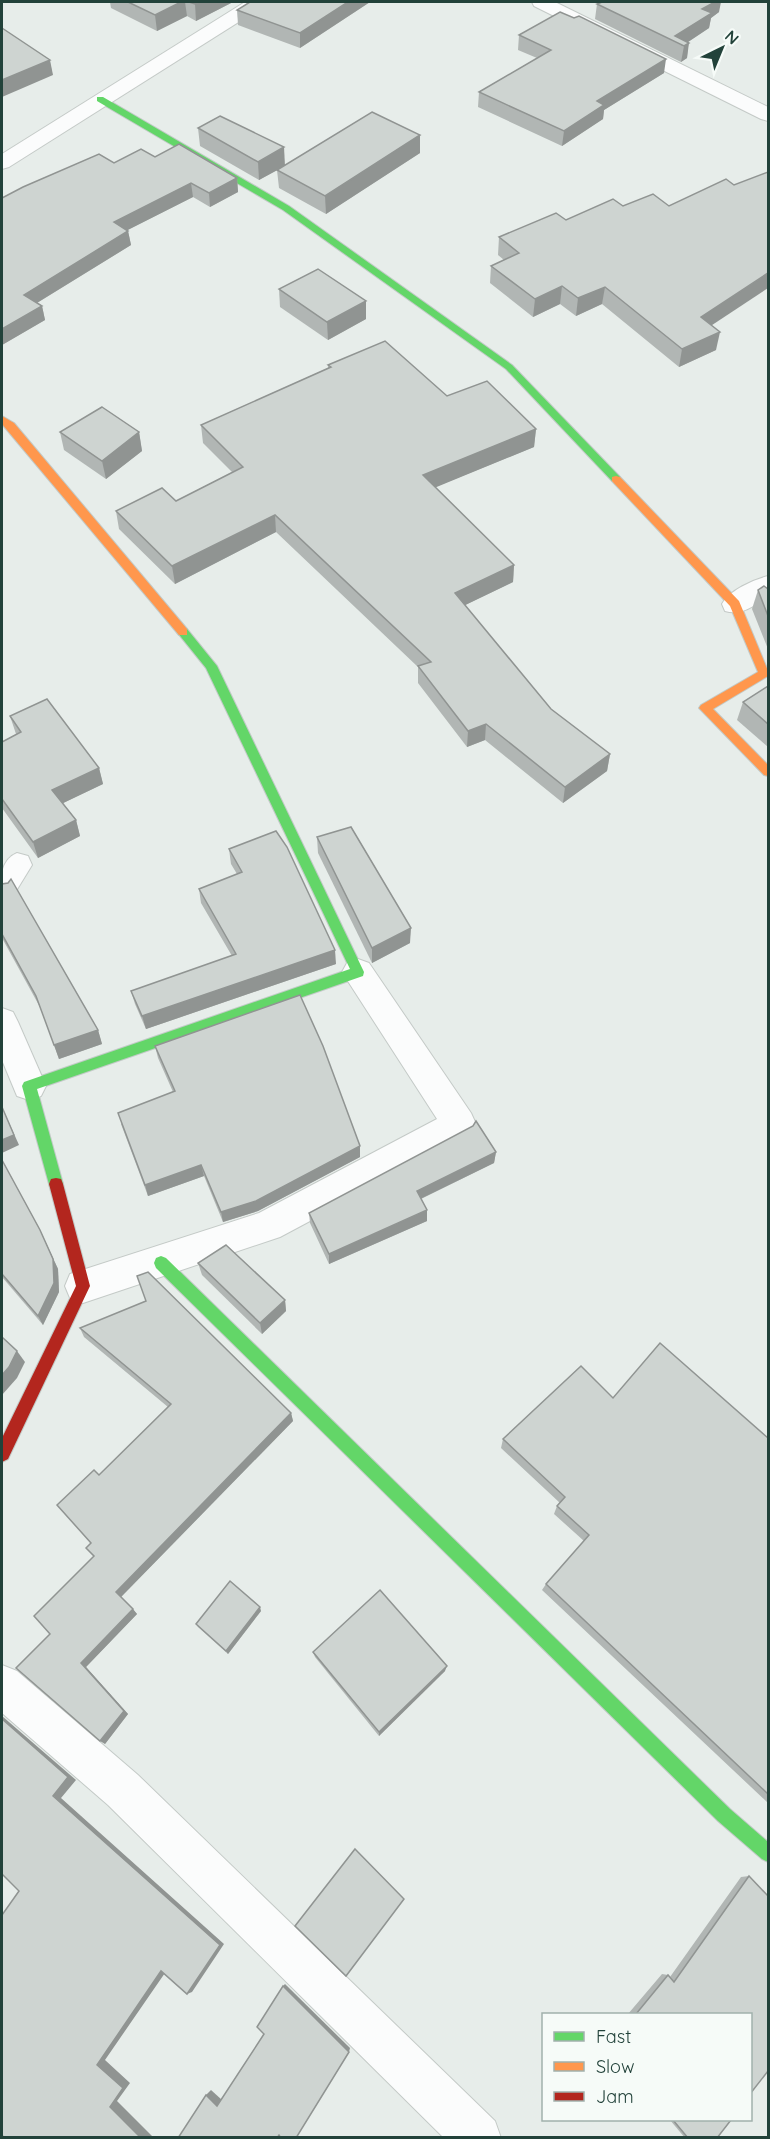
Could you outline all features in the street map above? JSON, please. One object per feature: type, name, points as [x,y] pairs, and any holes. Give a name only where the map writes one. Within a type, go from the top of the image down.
[{"type":"street","points":[[2,163],[257,2]]},
{"type":"street","points":[[541,2],[768,115]]},
{"type":"street","points":[[100,99],[286,208],[509,367],[735,604],[764,674],[705,708],[768,772]]},
{"type":"street","points":[[2,419],[10,425],[211,666],[358,972],[459,1124],[268,1226],[161,1263],[83,1286]]},
{"type":"street","points":[[735,604],[768,585]]},
{"type":"street","points":[[28,1086],[358,972]]},
{"type":"street","points":[[2,1022],[28,1086],[83,1286],[2,1454]]},
{"type":"street","points":[[161,1263],[724,1815],[768,1853]]},
{"type":"street","points":[[2,1686],[123,1790],[478,2138]]},
{"type":"building","points":[[128,2],[181,2],[155,15]]},
{"type":"building","points":[[250,2],[348,2],[300,33],[237,10]]},
{"type":"building","points":[[602,2],[715,2],[702,9],[712,13],[675,36],[689,43],[684,46],[597,4]]},
{"type":"building","points":[[560,12],[574,18],[579,16],[666,59],[597,101],[604,105],[564,131],[479,92],[551,50],[519,35]]},
{"type":"building","points":[[2,28],[50,60],[2,80]]},
{"type":"building","points":[[372,112],[420,135],[325,196],[277,170]]},
{"type":"building","points":[[220,116],[284,147],[258,162],[198,128]]},
{"type":"building","points":[[179,144],[237,178],[209,193],[191,183],[114,222],[128,231],[24,295],[42,306],[2,329],[2,198],[99,154],[114,163],[141,149],[155,157]]},
{"type":"building","points":[[768,172],[768,273],[701,317],[720,332],[682,349],[605,287],[578,298],[562,286],[535,299],[491,266],[519,253],[499,237],[556,213],[566,220],[613,199],[623,206],[653,194],[669,206],[726,179],[734,185]]},
{"type":"building","points":[[318,269],[366,301],[327,322],[279,289]]},
{"type":"building","points":[[385,341],[447,396],[487,381],[536,429],[423,475],[514,565],[455,593],[551,709],[610,754],[565,787],[486,724],[468,731],[418,666],[431,662],[275,515],[172,566],[116,511],[162,488],[176,501],[243,467],[201,425],[331,367],[328,365]]},
{"type":"building","points":[[102,407],[139,432],[102,461],[60,432]]},
{"type":"building","points":[[764,586],[768,589],[768,616],[758,590]]},
{"type":"building","points":[[768,686],[768,724],[743,702]]},
{"type":"building","points":[[47,699],[99,768],[52,790],[76,820],[33,842],[2,799],[2,742],[21,732],[10,716]]},
{"type":"building","points":[[351,827],[411,928],[372,948],[317,837]]},
{"type":"building","points":[[276,831],[287,847],[335,950],[142,1016],[131,991],[236,954],[199,889],[242,872],[229,849]]},
{"type":"building","points":[[11,879],[98,1030],[54,1045],[36,996],[2,934],[2,884],[8,883]]},
{"type":"building","points":[[300,995],[323,1046],[360,1146],[256,1201],[221,1212],[201,1165],[145,1185],[118,1113],[175,1091],[155,1046]]},
{"type":"building","points":[[2,1107],[14,1135],[2,1140]]},
{"type":"building","points":[[476,1121],[496,1152],[417,1191],[427,1210],[329,1254],[309,1213],[473,1126]]},
{"type":"building","points":[[2,1160],[53,1259],[54,1283],[38,1316],[2,1274]]},
{"type":"building","points":[[226,1245],[285,1300],[260,1323],[198,1263]]},
{"type":"building","points":[[148,1272],[291,1413],[116,1592],[133,1609],[81,1663],[124,1711],[100,1741],[16,1668],[50,1634],[34,1616],[94,1556],[86,1548],[91,1543],[57,1505],[94,1470],[99,1475],[171,1404],[80,1328],[146,1301],[137,1276]]},
{"type":"building","points":[[2,1337],[17,1351],[2,1375]]},
{"type":"building","points":[[660,1343],[768,1438],[768,1794],[546,1584],[589,1535],[557,1506],[565,1497],[503,1439],[581,1366],[613,1398]]},
{"type":"building","points":[[230,1581],[260,1607],[226,1651],[196,1624]]},
{"type":"building","points":[[380,1590],[447,1666],[379,1732],[313,1652]]},
{"type":"building","points":[[2,1719],[68,1777],[53,1796],[220,1945],[187,1994],[161,1971],[97,2065],[123,2088],[110,2107],[141,2138],[4,2138],[2,2135],[2,1915],[19,1891],[2,1874]]},
{"type":"building","points":[[355,1849],[404,1899],[346,1976],[295,1926]]},
{"type":"building","points":[[749,1876],[768,1896],[768,2071],[752,2091],[752,2013],[637,2013],[668,1975],[674,1982]]},
{"type":"building","points":[[283,1986],[349,2052],[296,2138],[281,2138],[279,2135],[277,2138],[178,2138],[206,2095],[217,2106],[264,2034],[257,2027]]},
{"type":"building","points":[[674,2121],[730,2121],[717,2138],[688,2138]]},
{"type":"traffic: fast","points":[[100,99],[286,208],[509,367],[616,479]]},
{"type":"traffic: fast","points":[[56,1184],[29,1086],[358,972],[211,666],[183,632]]},
{"type":"traffic: fast","points":[[161,1263],[724,1815],[768,1853]]},
{"type":"traffic: slow","points":[[2,419],[10,425],[183,632]]},
{"type":"traffic: slow","points":[[616,479],[735,604],[764,674],[705,708],[768,772]]},
{"type":"traffic: jam","points":[[2,1454],[83,1286],[56,1184]]}]
